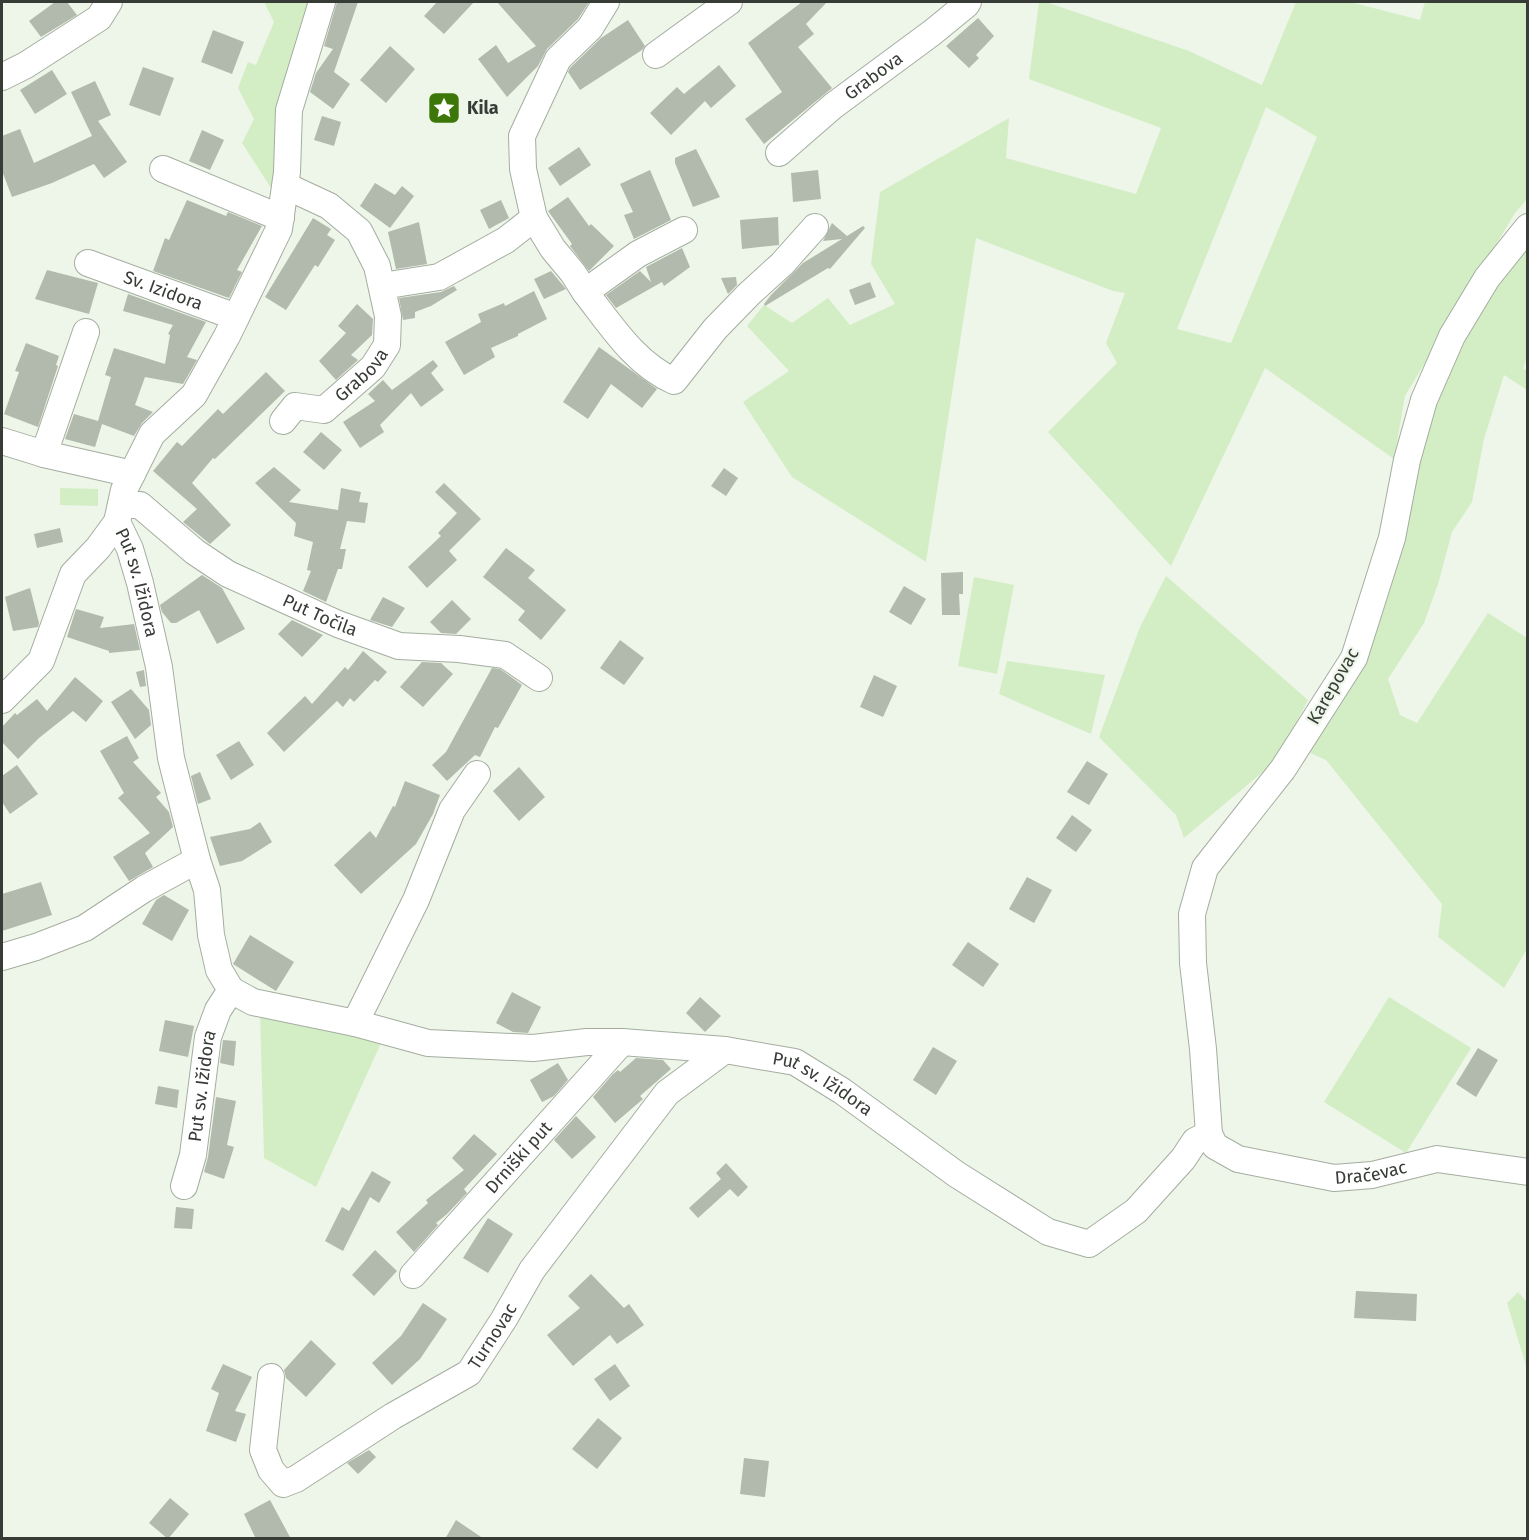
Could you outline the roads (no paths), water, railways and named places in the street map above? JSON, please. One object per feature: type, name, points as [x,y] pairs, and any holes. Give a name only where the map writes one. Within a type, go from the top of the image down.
[{"type":"street","points":[[2,77],[26,65],[99,18],[109,2]]},
{"type":"street","name":"Put sv. Ižidora","points":[[322,2],[289,110],[286,186],[279,229],[236,317],[194,395],[152,434],[124,490],[119,514],[140,583],[159,667],[171,758],[196,860],[207,890],[211,935],[219,970],[231,990],[253,1002],[355,1023],[428,1043],[533,1048],[587,1042],[622,1042],[725,1050],[795,1062],[842,1091],[956,1174],[1048,1232],[1089,1244],[1136,1211],[1183,1159],[1196,1141],[1212,1140]]},
{"type":"street","points":[[606,2],[590,28],[558,59],[522,136],[523,169],[534,218],[553,249],[632,351],[658,374],[674,381],[715,329],[782,264],[815,227]]},
{"type":"street","points":[[656,55],[729,2]]},
{"type":"street","name":"Grabova","points":[[779,153],[833,106],[933,32],[968,2]]},
{"type":"street","points":[[164,169],[281,218]]},
{"type":"street","name":"Grabova","points":[[283,421],[295,406],[324,411],[373,367],[387,345],[388,316],[377,266],[359,231],[329,206],[286,186]]},
{"type":"street","points":[[382,286],[439,277],[506,240],[534,218]]},
{"type":"street","name":"Karepovac","points":[[1212,1140],[1193,963],[1192,914],[1205,868],[1283,769],[1354,658],[1392,538],[1407,460],[1432,379],[1452,336],[1487,278],[1527,226]]},
{"type":"street","points":[[585,292],[638,254],[684,231]]},
{"type":"street","name":"Sv. Izidora","points":[[88,263],[236,317]]},
{"type":"street","points":[[44,454],[86,332]]},
{"type":"street","points":[[2,441],[44,454],[132,474]]},
{"type":"street","name":"Put Točila","points":[[119,514],[140,506],[195,552],[228,574],[338,624],[399,646],[459,649],[505,655],[539,678]]},
{"type":"street","points":[[2,700],[41,661],[73,574],[98,548],[119,514]]},
{"type":"street","points":[[355,1023],[416,900],[452,810],[477,774]]},
{"type":"street","points":[[2,957],[85,928],[144,889],[196,860]]},
{"type":"street","name":"Put sv. Ižidora","points":[[184,1185],[193,1155],[208,1036],[218,1010],[231,990]]},
{"type":"street","name":"Drniški put","points":[[413,1275],[622,1042]]},
{"type":"street","name":"Turnovac","points":[[271,1377],[263,1450],[272,1470],[283,1484],[296,1479],[393,1416],[469,1373],[532,1270],[667,1094],[725,1050]]},
{"type":"street","name":"Dračevac","points":[[1212,1140],[1238,1158],[1334,1178],[1372,1175],[1437,1159],[1527,1172]]},
{"type":"place","name":"Kila","points":[[444,108]]}]
